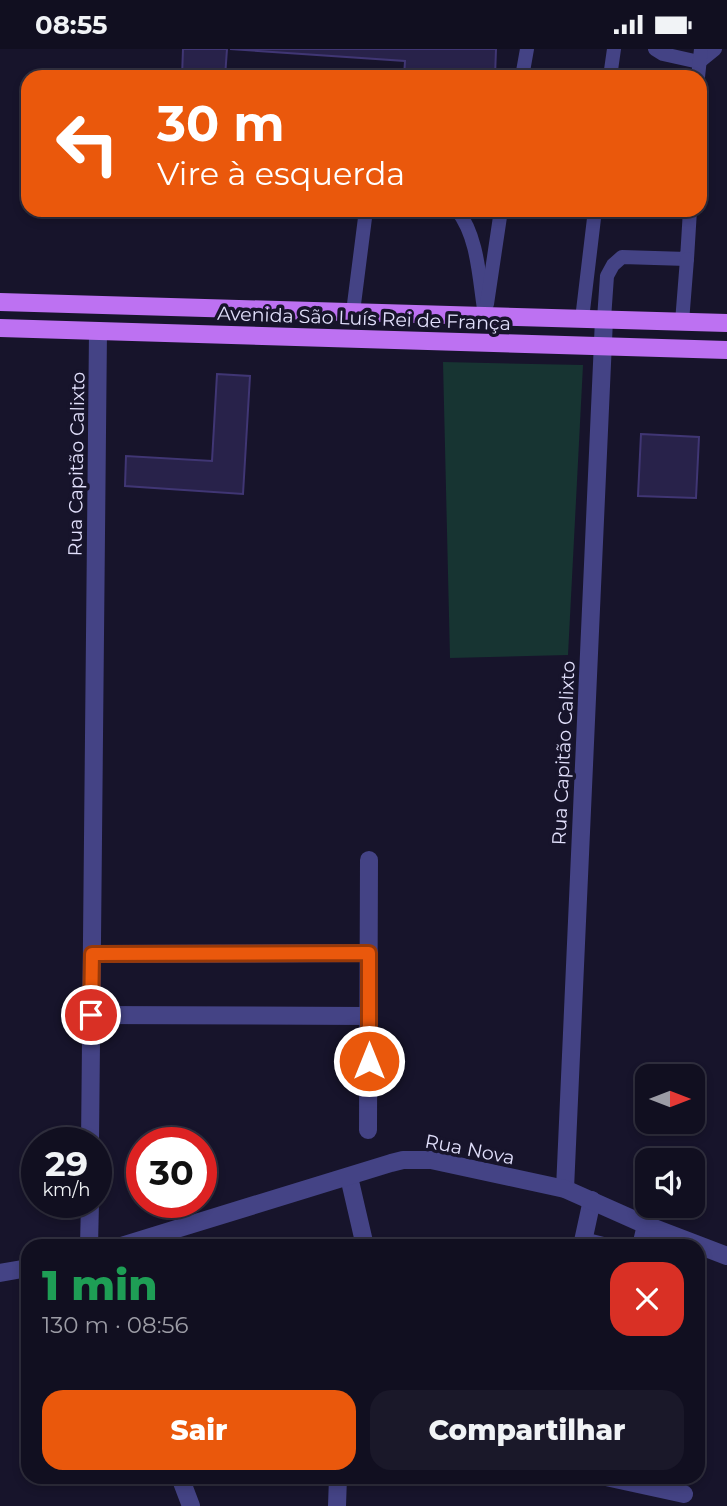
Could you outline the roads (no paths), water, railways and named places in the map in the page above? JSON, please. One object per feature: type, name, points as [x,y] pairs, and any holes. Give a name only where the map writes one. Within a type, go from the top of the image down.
[{"type":"main road","name":"Avenida São Luís Rei de França","points":[[0,302],[727,323]]},
{"type":"main road","name":"Avenida São Luís Rei de França","points":[[0,328],[727,350]]},
{"type":"street","name":"Rua Capitão Calixto","points":[[565,1189],[604,319]]},
{"type":"street","name":"Rua Capitão Calixto","points":[[90,1127],[98,331]]},
{"type":"street","points":[[368,1130],[369,860]]},
{"type":"street","points":[[92,954],[369,953]]},
{"type":"street","points":[[91,1015],[369,1016]]},
{"type":"street","name":"Rua Nova","points":[[144,1239],[403,1160],[431,1160],[565,1189],[683,1239]]},
{"type":"street","points":[[349,1177],[363,1239]]},
{"type":"street","points":[[584,1239],[592,1200]]},
{"type":"street","points":[[89,1239],[90,1218]]},
{"type":"street","points":[[643,1239],[646,1225]]},
{"type":"street","name":"Rua Nova","points":[[705,1248],[727,1256]]},
{"type":"street","points":[[0,1273],[21,1269]]},
{"type":"street","points":[[183,1484],[191,1506]]},
{"type":"street","points":[[337,1506],[338,1484]]},
{"type":"street","points":[[638,1484],[684,1494]]},
{"type":"lane","points":[[524,70],[527,49]]},
{"type":"lane","points":[[611,70],[614,49]]},
{"type":"lane","points":[[655,49],[663,54],[699,63]]},
{"type":"lane","points":[[687,49],[699,63]]},
{"type":"lane","points":[[699,63],[715,49]]},
{"type":"lane","points":[[353,312],[365,217]]},
{"type":"lane","points":[[462,217],[472,241],[485,315]]},
{"type":"lane","points":[[485,315],[501,217]]},
{"type":"lane","points":[[582,319],[594,217]]},
{"type":"lane","points":[[682,322],[690,217]]},
{"type":"lane","points":[[604,319],[607,276],[613,265],[622,257],[687,259]]}]
